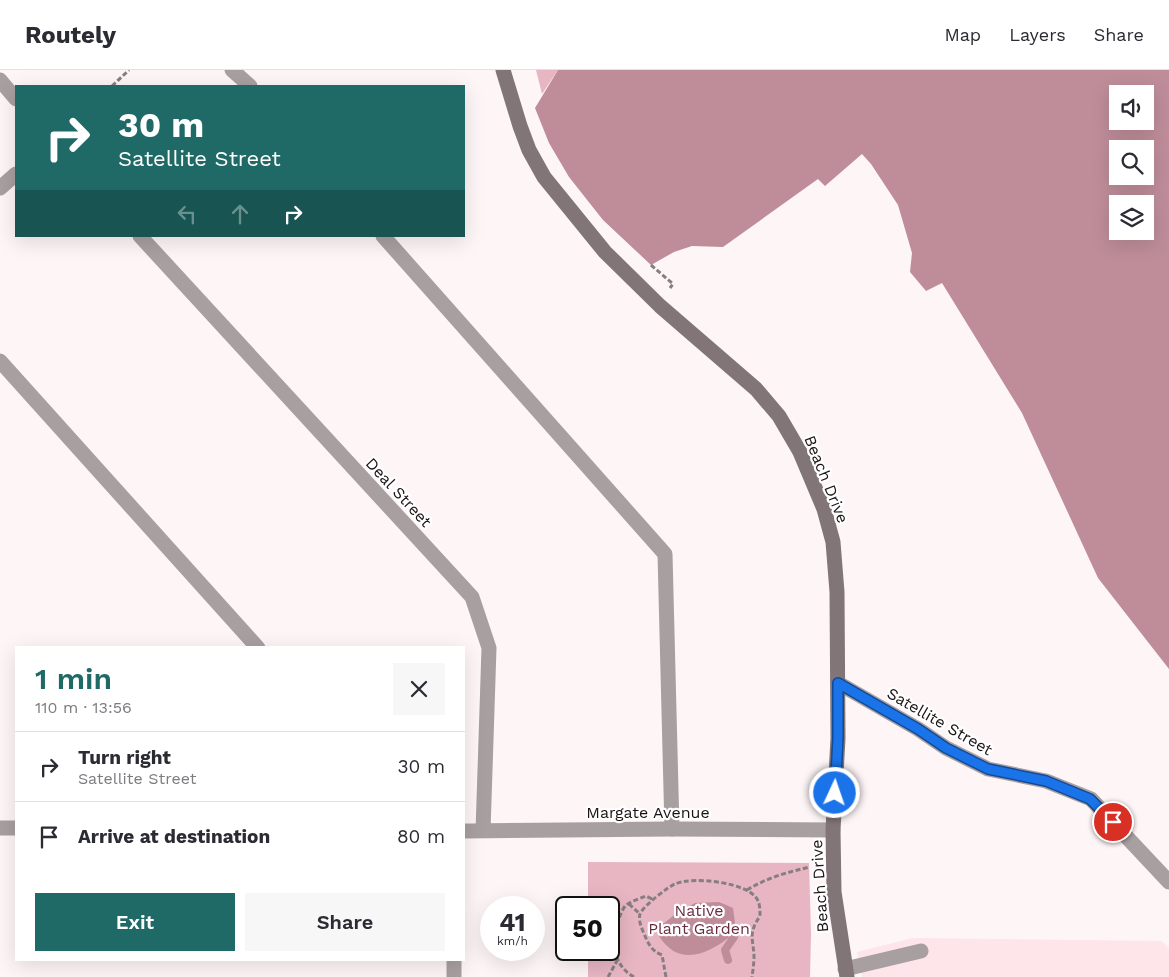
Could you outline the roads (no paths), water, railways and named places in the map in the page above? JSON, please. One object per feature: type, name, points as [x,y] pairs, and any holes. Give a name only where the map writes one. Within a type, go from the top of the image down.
[{"type":"main road","name":"Beach Drive","points":[[503,70],[529,150],[544,177],[612,259],[660,306],[756,389],[779,416],[800,452],[824,509],[833,542],[837,592],[838,738],[833,830],[834,892],[846,973]]},
{"type":"street","points":[[0,80],[15,98]]},
{"type":"street","points":[[0,188],[15,175]]},
{"type":"street","name":"Deal Street","points":[[141,237],[472,597],[489,648],[483,831]]},
{"type":"street","points":[[384,237],[665,554],[672,829]]},
{"type":"street","points":[[0,361],[256,646]]},
{"type":"street","name":"Satellite Street","points":[[838,683],[918,729],[946,748],[988,769],[1046,781],[1090,799],[1169,882]]},
{"type":"street","points":[[0,828],[15,828]]},
{"type":"street","name":"Margate Avenue","points":[[465,831],[833,830]]},
{"type":"street","points":[[846,973],[921,951]]},
{"type":"street","points":[[454,961],[454,977]]},
{"type":"waterway","points":[[728,960],[725,950],[734,937],[732,935]]},
{"type":"park label","name":"Native Plant Garden","points":[[699,919]]}]
